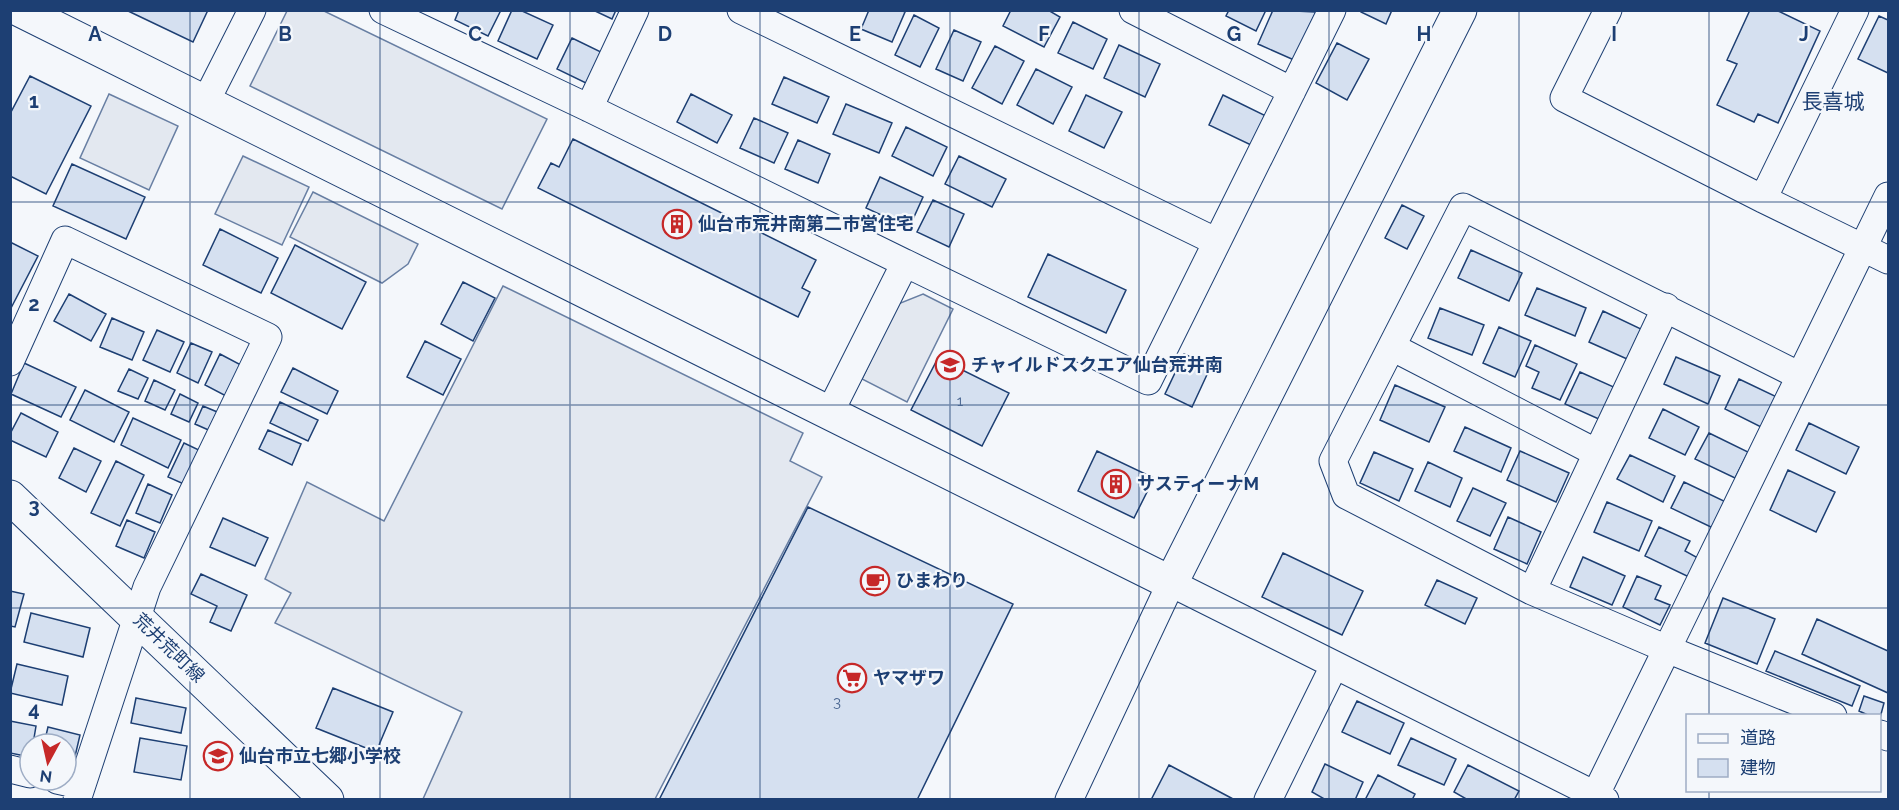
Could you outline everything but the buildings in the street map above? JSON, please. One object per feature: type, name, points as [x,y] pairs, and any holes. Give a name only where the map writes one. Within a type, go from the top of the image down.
[{"type":"street","points":[[20,10],[1172,583],[1598,798],[1666,649],[1888,196]]},
{"type":"street","points":[[205,103],[252,10]]},
{"type":"street","points":[[383,10],[1148,381],[1332,10]]},
{"type":"street","points":[[589,108],[635,10]]},
{"type":"street","points":[[741,10],[780,19],[1217,242]]},
{"type":"street","points":[[1133,10],[1292,91]]},
{"type":"street","points":[[1069,800],[1172,583],[1460,10]]},
{"type":"street","points":[[1608,10],[1564,98],[1888,260]]},
{"type":"street","points":[[1763,199],[1855,10]]},
{"type":"street","points":[[1800,376],[1462,207],[1333,461],[1346,495],[1532,591],[1666,649],[1828,714]]},
{"type":"street","points":[[10,362],[65,240],[268,337],[147,587],[78,770]]},
{"type":"street","points":[[829,414],[904,263]]},
{"type":"street","points":[[1532,591],[1666,307]]},
{"type":"street","points":[[1392,347],[1597,453]]},
{"type":"street","name":"荒井荒町線","points":[[10,497],[327,800]]},
{"type":"street","points":[[1268,800],[1335,666]]},
{"type":"shaded area","points":[[287,11],[324,11],[547,119],[502,209],[250,86]]},
{"type":"shaded area","points":[[109,94],[178,126],[149,190],[80,158]]},
{"type":"shaded area","points":[[243,156],[309,187],[282,245],[215,214]]},
{"type":"shaded area","points":[[313,192],[418,244],[408,264],[382,283],[290,237]]},
{"type":"shaded area","points":[[503,286],[803,433],[790,461],[822,477],[655,799],[423,799],[462,712],[275,623],[291,593],[265,579],[307,482],[384,521]]},
{"type":"shaded area","points":[[923,294],[953,309],[907,402],[862,379],[898,304]]},
{"type":"place","name":"仙台市荒井南第二市営住宅","points":[[677,224]]},
{"type":"place","name":"チャイルドスクエア仙台荒井南","points":[[950,365]]},
{"type":"place","name":"サスティーナM","points":[[1116,484]]},
{"type":"place","name":"ひまわり","points":[[875,581]]},
{"type":"place","name":"ヤマザワ","points":[[852,678]]},
{"type":"place","name":"仙台市立七郷小学校","points":[[218,756]]},
{"type":"district","name":"長喜城","points":[[1833,102]]}]
